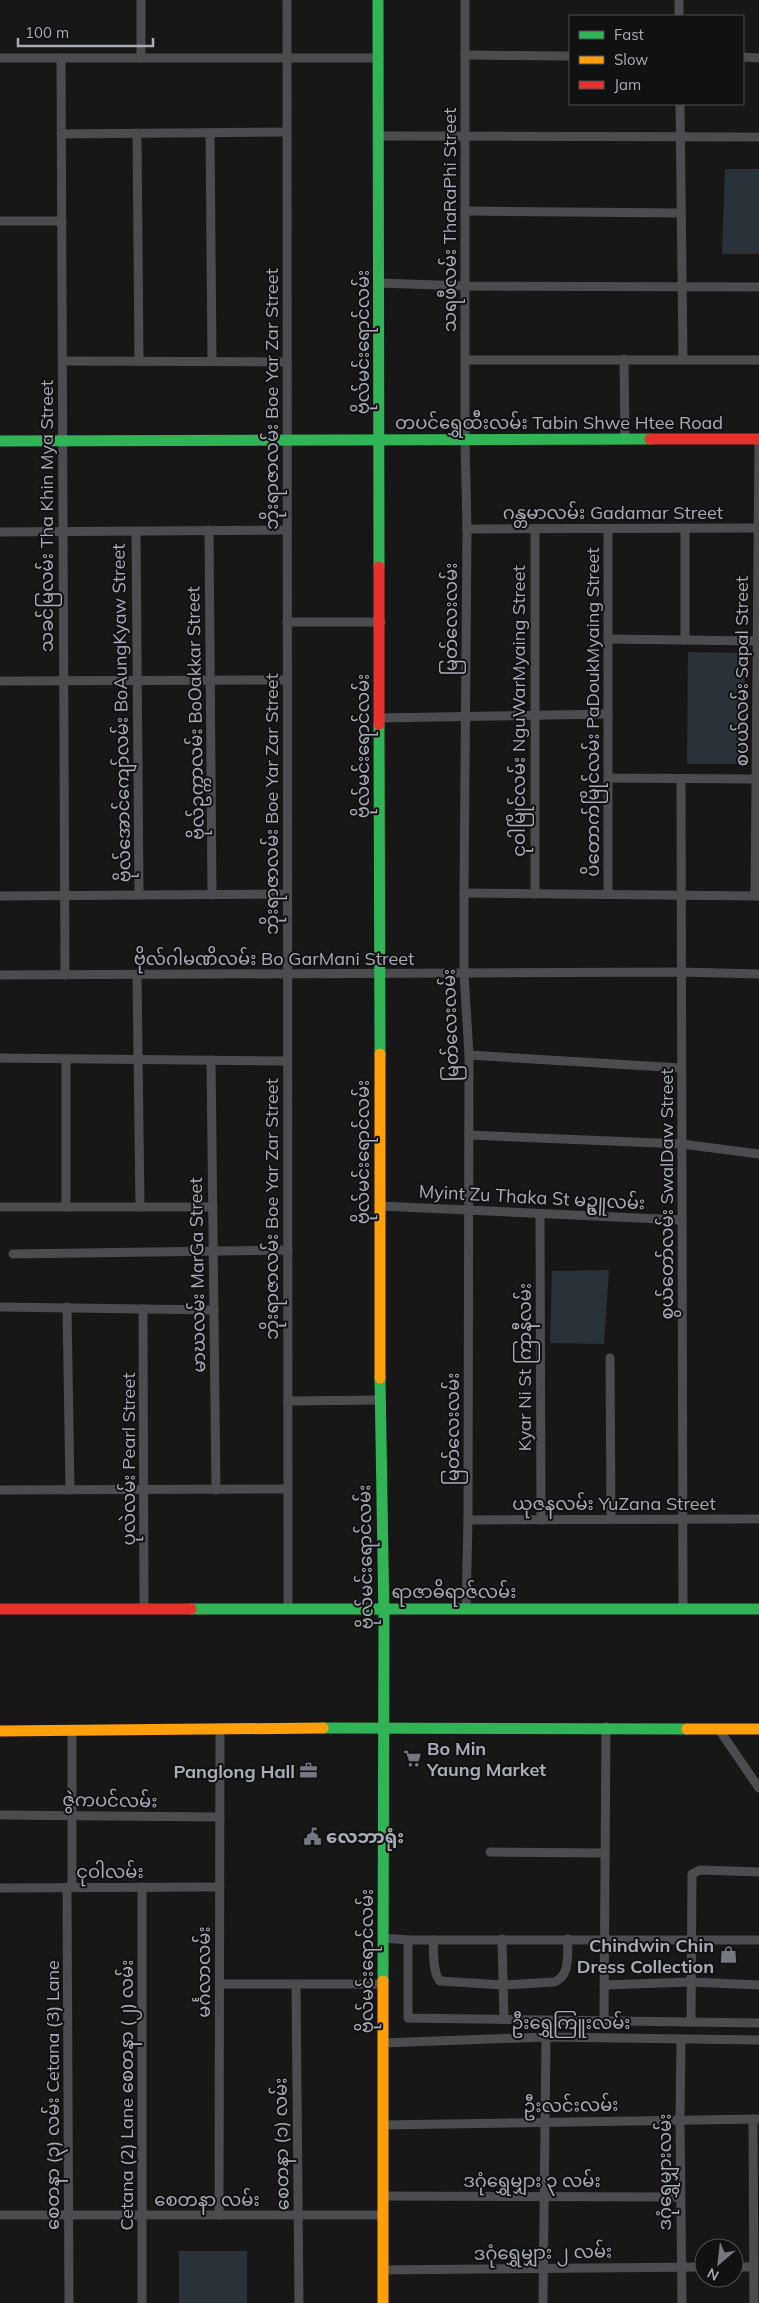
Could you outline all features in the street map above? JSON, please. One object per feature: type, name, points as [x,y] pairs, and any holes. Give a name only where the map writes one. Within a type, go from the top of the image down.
[{"type":"street","points":[[141,58],[142,0]]},
{"type":"street","name":"ဘိုးရာဇာလမ်း Boe Yar Zar Street","points":[[287,0],[288,1609]]},
{"type":"street","name":"ဗိုလ်မင်းရောင်လမ်း","points":[[378,0],[381,622],[379,974],[384,1619],[383,2303]]},
{"type":"street","name":"သရဖီလမ်း ThaRaPhi Street","points":[[465,0],[465,440]]},
{"type":"street","points":[[679,0],[680,15]]},
{"type":"street","points":[[465,55],[569,56]]},
{"type":"street","points":[[0,58],[378,58]]},
{"type":"street","name":"သခင်မြလမ်း Tha Khin Mya Street","points":[[61,58],[65,975]]},
{"type":"street","points":[[744,58],[759,58]]},
{"type":"street","points":[[680,105],[683,359]]},
{"type":"street","points":[[61,134],[287,132]]},
{"type":"street","points":[[137,133],[139,361]]},
{"type":"street","points":[[210,133],[212,362]]},
{"type":"street","points":[[379,136],[759,137]]},
{"type":"street","points":[[465,211],[682,213]]},
{"type":"street","points":[[0,221],[62,221]]},
{"type":"street","points":[[379,283],[465,286],[759,286]]},
{"type":"street","points":[[624,359],[625,440]]},
{"type":"street","points":[[465,360],[759,360]]},
{"type":"street","points":[[63,361],[287,362]]},
{"type":"street","name":"မြတ်လေးလမ်း","points":[[465,440],[467,529],[464,973],[469,1055],[468,1520],[466,1609]]},
{"type":"street","name":"တပင်ရွှေထီးလမ်း Tabin Shwe Htee Road","points":[[0,441],[759,440]]},
{"type":"street","name":"စပယ်လမ်း Sapal Street","points":[[757,896],[756,779],[759,446]]},
{"type":"street","points":[[685,528],[686,640]]},
{"type":"street","name":"ဂန္တမာလမ်း Gadamar Street","points":[[467,529],[758,528]]},
{"type":"street","name":"ငုဝါမြိုင်လမ်း NguWarMyaing Street","points":[[535,529],[535,894]]},
{"type":"street","name":"ပိတောက်မြိုင်လမ်း PaDoukMyaing Street","points":[[608,529],[608,894]]},
{"type":"street","name":"ဗိုလ်ဥက္ကာလမ်း BoOakkar Street","points":[[209,530],[212,895]]},
{"type":"street","points":[[0,532],[287,530]]},
{"type":"street","name":"ဗိုလ်အောင်ကျော်လမ်း BoAungKyaw Street","points":[[136,531],[140,895]]},
{"type":"street","points":[[287,622],[381,622]]},
{"type":"street","points":[[608,639],[757,641]]},
{"type":"street","points":[[0,681],[287,680]]},
{"type":"street","points":[[380,718],[608,714]]},
{"type":"street","points":[[608,778],[756,779]]},
{"type":"street","name":"စွယ်တော်လမ်း SwalDaw Street","points":[[681,779],[683,1609]]},
{"type":"street","points":[[464,893],[757,896]]},
{"type":"street","points":[[0,896],[287,894]]},
{"type":"street","name":"ဗိုလ်ဂါမဏိလမ်း Bo GarMani Street","points":[[0,975],[681,972],[759,974]]},
{"type":"street","points":[[137,975],[140,1207]]},
{"type":"street","points":[[469,1055],[682,1068]]},
{"type":"street","points":[[0,1058],[287,1060]]},
{"type":"street","points":[[66,1059],[66,1207]]},
{"type":"street","name":"မာဃလမ်း MarGa Street","points":[[211,1060],[216,1490]]},
{"type":"street","points":[[469,1135],[682,1144],[759,1154]]},
{"type":"street","points":[[0,1206],[213,1208]]},
{"type":"street","name":"Myint Zu Thaka St မဥ္ဇူလမ်း","points":[[380,1206],[682,1220]]},
{"type":"street","name":"Kyar Ni St ကြာနီလမ်း","points":[[540,1214],[541,1520]]},
{"type":"street","points":[[13,1254],[288,1250]]},
{"type":"street","points":[[0,1307],[214,1310]]},
{"type":"street","points":[[67,1308],[70,1490]]},
{"type":"street","name":"ပုလဲလမ်း Pearl Street","points":[[143,1310],[144,1609]]},
{"type":"street","points":[[610,1358],[611,1519]]},
{"type":"street","points":[[288,1401],[381,1400]]},
{"type":"street","points":[[0,1490],[288,1489]]},
{"type":"street","name":"ယုဇနလမ်း YuZana Street","points":[[468,1520],[759,1519]]},
{"type":"street","name":"ရာဇာဓိရာဇ်လမ်း","points":[[0,1609],[288,1609],[384,1619],[466,1609],[759,1609]]},
{"type":"street","points":[[0,1732],[220,1730],[384,1722],[759,1730]]},
{"type":"street","points":[[604,2020],[606,1727]]},
{"type":"street","points":[[718,1728],[759,1788]]},
{"type":"street","name":"မင်္ဂလာလမ်း","points":[[219,2215],[220,1730]]},
{"type":"street","name":"စေတနာ (၃) လမ်း Cetana (3) Lane","points":[[69,2303],[72,1731]]},
{"type":"street","name":"ဇွဲကပင်လမ်း","points":[[0,1815],[220,1818]]},
{"type":"street","points":[[490,1852],[605,1853]]},
{"type":"street","points":[[692,2022],[692,1874],[700,1870],[759,1872]]},
{"type":"street","name":"Cetana (2) Lane စေတနာ (၂) လမ်း","points":[[142,1887],[142,2303]]},
{"type":"street","name":"ငုဝါလမ်း","points":[[0,1888],[220,1887]]},
{"type":"street","points":[[383,1938],[408,1940],[759,1940]]},
{"type":"street","points":[[502,1939],[504,2019]]},
{"type":"street","points":[[433,1940],[436,1971],[440,1981],[503,1985],[561,1980],[566,1972],[568,1939]]},
{"type":"street","points":[[408,1940],[408,2018],[759,2023]]},
{"type":"street","points":[[604,1985],[691,1982],[759,1985]]},
{"type":"street","points":[[220,1984],[383,1984]]},
{"type":"street","name":"စေတနာ (၁) လမ်း","points":[[296,1984],[299,2303]]},
{"type":"street","points":[[543,2303],[546,2036]]},
{"type":"street","name":"ဦးရွှေကြူးလမ်း","points":[[383,2043],[546,2036],[759,2040]]},
{"type":"street","name":"ဒဂုံရွှေမျှားလမ်း","points":[[681,2040],[680,2197],[682,2303]]},
{"type":"street","points":[[754,2303],[756,2119]]},
{"type":"street","name":"ဦးလင်းလမ်း","points":[[383,2125],[756,2119]]},
{"type":"street","name":"ဒဂုံရွှေမျှား ၃ လမ်း","points":[[383,2196],[680,2197]]},
{"type":"street","name":"စေတနာ လမ်း","points":[[0,2216],[383,2215]]},
{"type":"street","name":"ဒဂုံရွှေမျှား ၂ လမ်း","points":[[383,2270],[694,2266]]},
{"type":"street","points":[[744,2267],[754,2267]]},
{"type":"shaded area","points":[[725,169],[759,169],[759,254],[722,254]]},
{"type":"shaded area","points":[[688,652],[745,653],[744,764],[687,764]]},
{"type":"shaded area","points":[[609,1270],[604,1344],[550,1343],[552,1271]]},
{"type":"shaded area","points":[[179,2251],[247,2251],[247,2303],[179,2303]]},
{"type":"traffic: fast","points":[[378,0],[379,567]]},
{"type":"traffic: fast","points":[[0,441],[650,439]]},
{"type":"traffic: fast","points":[[379,724],[380,1054]]},
{"type":"traffic: fast","points":[[380,1378],[384,1619],[383,1981]]},
{"type":"traffic: fast","points":[[191,1609],[759,1609]]},
{"type":"traffic: fast","points":[[323,1728],[687,1729]]},
{"type":"traffic: slow","points":[[380,1054],[380,1378]]},
{"type":"traffic: slow","points":[[0,1731],[323,1728]]},
{"type":"traffic: slow","points":[[687,1729],[759,1729]]},
{"type":"traffic: slow","points":[[383,1981],[383,2303]]},
{"type":"traffic: jam","points":[[650,439],[759,439]]},
{"type":"traffic: jam","points":[[379,567],[379,724]]},
{"type":"traffic: jam","points":[[0,1609],[191,1609]]},
{"type":"place","name":"Bo Min Yaung Market","points":[[413,1758]]},
{"type":"place","name":"Panglong Hall","points":[[309,1771]]},
{"type":"place","name":"လေဘာရုံး","points":[[312,1836]]},
{"type":"place","name":"Chindwin Chin Dress Collection","points":[[728,1955]]}]
